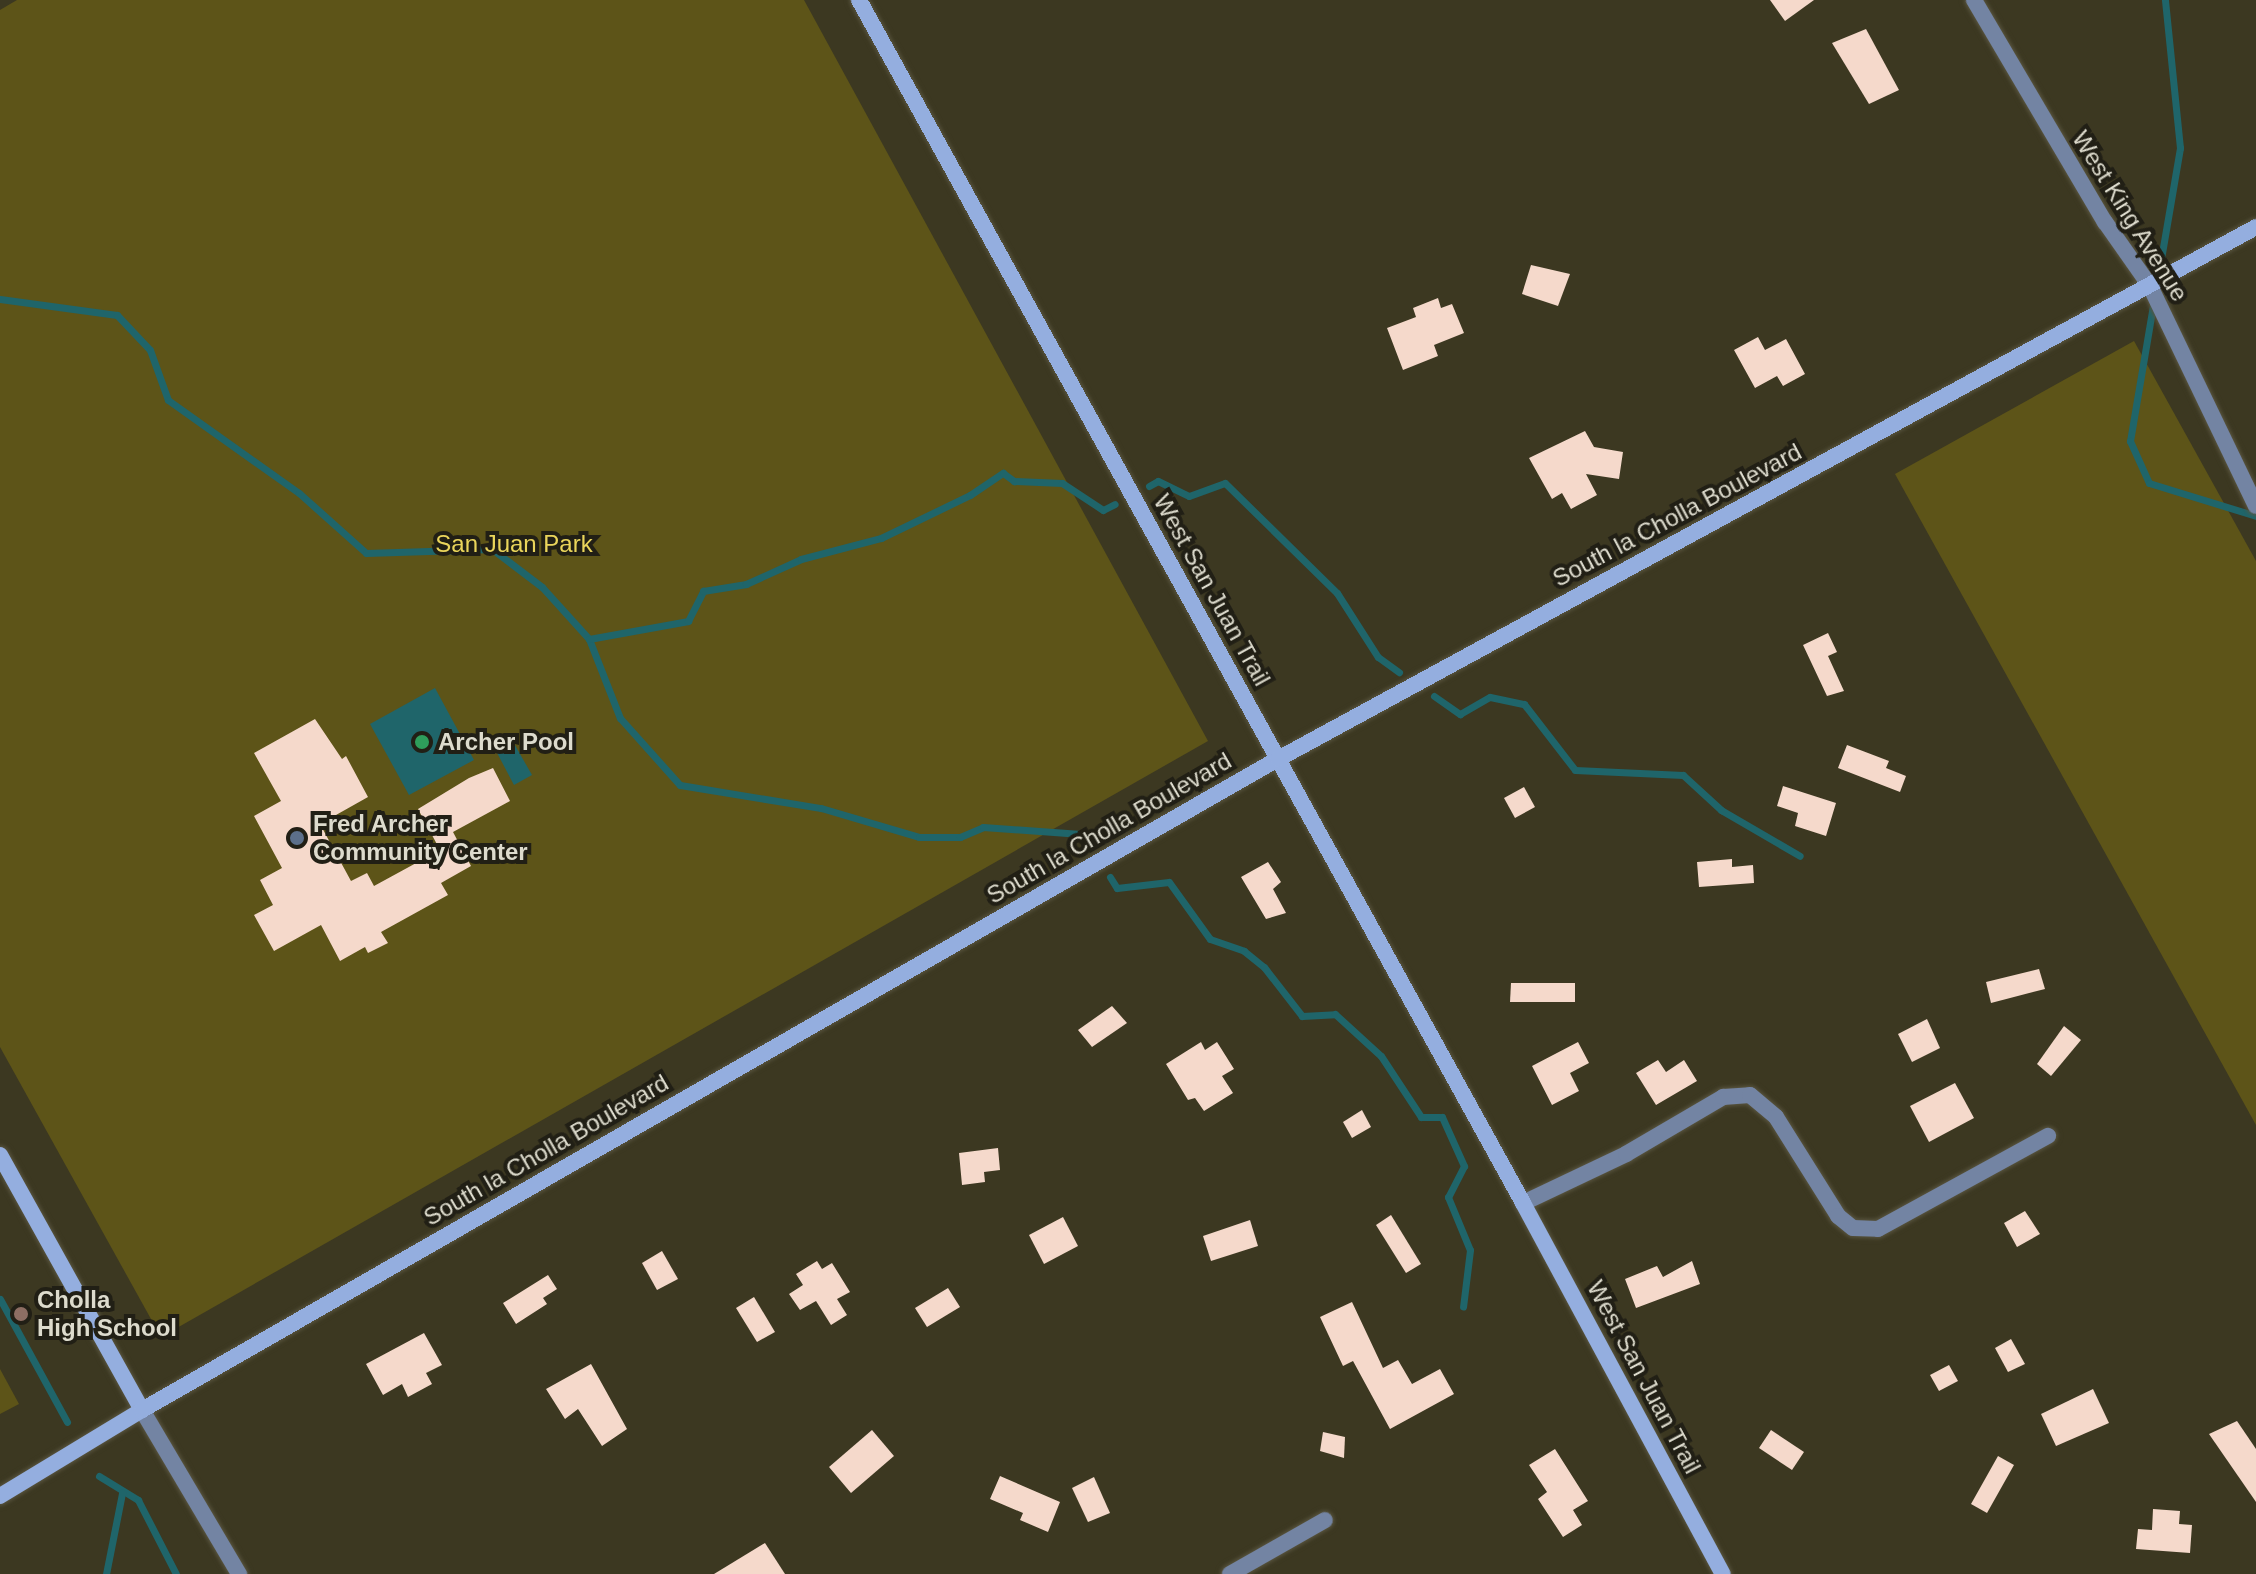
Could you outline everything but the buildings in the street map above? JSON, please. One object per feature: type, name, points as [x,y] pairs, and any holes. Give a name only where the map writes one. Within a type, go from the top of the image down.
[{"type":"main road","name":"West San Juan Trail","points":[[859,0],[1523,1203],[1723,1574]]},
{"type":"main road","name":"South la Cholla Boulevard","points":[[0,1496],[142,1410],[1278,759],[2256,227]]},
{"type":"main road","points":[[0,1155],[142,1410]]},
{"type":"street","name":"West King Avenue","points":[[1974,0],[2089,195],[2150,286],[2256,506]]},
{"type":"street","points":[[1523,1203],[1626,1154],[1723,1097],[1750,1095],[1776,1117],[1838,1216],[1853,1228],[1878,1229],[2048,1136]]},
{"type":"street","points":[[142,1410],[239,1574]]},
{"type":"street","points":[[1230,1574],[1325,1520]]},
{"type":"green space","name":"San Juan Park","points":[[17,0],[804,0],[1208,741],[161,1337],[0,1047],[0,10]]},
{"type":"green space","points":[[2134,341],[2256,561],[2256,1125],[1895,474]]},
{"type":"green space","points":[[0,1369],[19,1404],[0,1414]]},
{"type":"water","name":"Archer Pool","points":[[435,688],[474,760],[409,795],[370,724]]},
{"type":"water","name":"Archer Pool","points":[[512,740],[532,775],[514,785],[495,749]]},
{"type":"waterway","points":[[2161,259],[2180,148],[2165,0]]},
{"type":"waterway","points":[[0,299],[117,315],[150,350],[168,400],[299,493],[366,553],[492,549],[542,587],[589,639],[620,718],[680,785],[821,808],[919,837],[960,837],[983,827],[1081,834],[1088,845]]},
{"type":"waterway","points":[[2153,305],[2130,441],[2149,483],[2256,516]]},
{"type":"waterway","points":[[589,639],[688,621],[703,591],[746,584],[801,559],[881,538],[970,495],[1003,473],[1014,481],[1062,483],[1103,510],[1115,504]]},
{"type":"waterway","points":[[1149,486],[1158,481],[1189,496],[1225,483],[1337,593],[1378,657],[1399,672]]},
{"type":"waterway","points":[[1434,696],[1460,714],[1490,697],[1524,704],[1575,770],[1683,775],[1721,810],[1800,856]]},
{"type":"waterway","points":[[1110,877],[1117,888],[1169,882],[1210,939],[1244,951],[1264,967],[1302,1016],[1335,1014],[1381,1056],[1421,1117],[1442,1117],[1464,1166],[1448,1197],[1470,1250],[1463,1307]]},
{"type":"waterway","points":[[0,1299],[67,1422]]},
{"type":"waterway","points":[[99,1476],[138,1500],[176,1574]]},
{"type":"waterway","points":[[106,1574],[122,1493]]},
{"type":"place","name":"Archer Pool","points":[[422,742]]},
{"type":"place","name":"Fred Archer Community Center","points":[[297,838]]},
{"type":"place","name":"Cholla High School","points":[[21,1314]]}]
